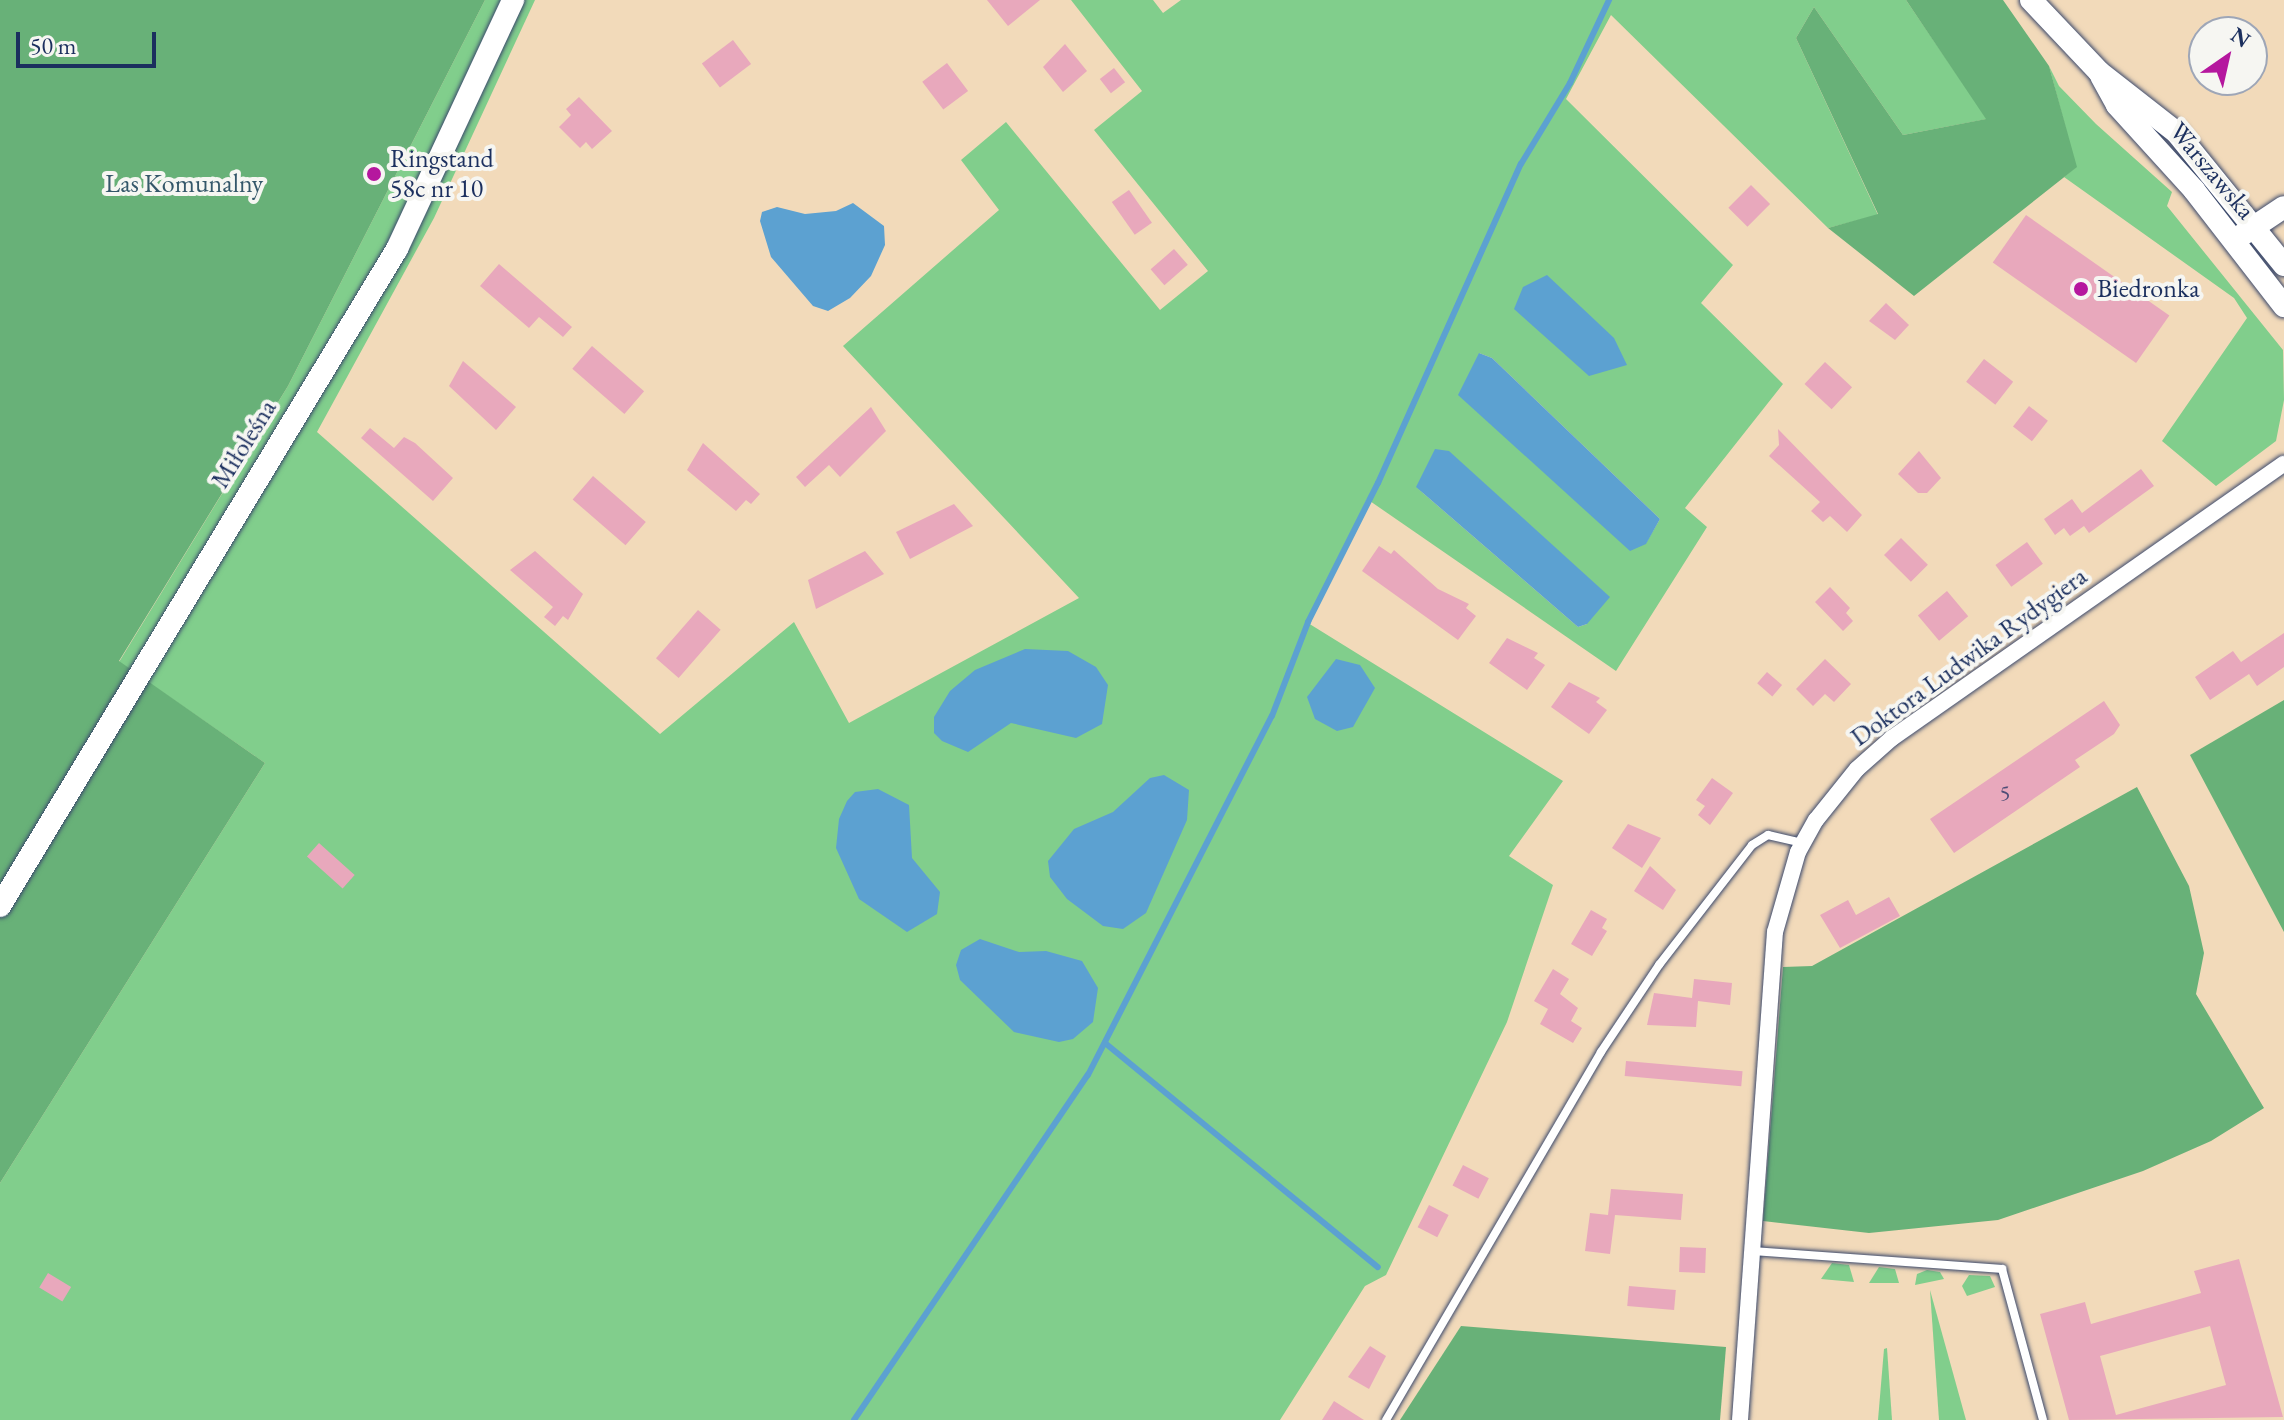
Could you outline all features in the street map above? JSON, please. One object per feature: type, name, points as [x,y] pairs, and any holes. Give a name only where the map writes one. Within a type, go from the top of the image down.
[{"type":"street","name":"Miłoleśna","points":[[0,906],[105,724],[397,249],[513,0]]},
{"type":"street","name":"Warszawska","points":[[2031,0],[2099,72],[2177,133],[2284,265]]},
{"type":"street","name":"Warszawska","points":[[2099,72],[2117,105],[2234,241],[2284,306]]},
{"type":"street","points":[[2234,241],[2284,207]]},
{"type":"street","name":"Doktora Ludwika Rydygiera","points":[[1740,1420],[1775,932],[1803,843],[1836,792],[1892,738],[2277,467],[2284,455]]},
{"type":"lane","points":[[1386,1420],[1601,1052],[1659,965],[1752,845],[1768,835],[1803,843]]},
{"type":"lane","points":[[1753,1251],[2002,1269],[2043,1420]]},
{"type":"green space","name":"Las Komunalny","points":[[0,0],[485,0],[288,386],[119,661],[265,763],[0,1183]]},
{"type":"green space","points":[[485,0],[535,0],[434,218],[317,432],[660,734],[794,622],[849,723],[1079,598],[843,346],[999,210],[961,160],[1006,122],[1160,310],[1208,271],[1094,130],[1142,91],[1071,0],[1153,0],[1163,13],[1181,0],[1906,0],[1987,119],[1903,135],[1814,7],[1796,38],[1878,215],[1828,228],[1611,15],[1566,99],[1733,265],[1701,303],[1783,384],[1685,508],[1707,527],[1616,671],[1367,499],[1308,623],[1563,781],[1509,856],[1553,885],[1507,1022],[1386,1275],[1365,1286],[1280,1420],[0,1420],[0,1183],[265,763],[119,662],[288,386]],"holes":[[[1479,353],[1492,358],[1660,519],[1646,543]],[[1416,487],[1587,624],[1578,627]]]},
{"type":"green space","points":[[1906,0],[2003,0],[2049,66],[2077,167],[1914,296],[1828,228],[1878,214],[1796,38],[1814,7],[1903,135],[1986,119]]},
{"type":"green space","points":[[2049,66],[2059,86],[2096,124],[2172,192],[2167,206],[2283,350],[2284,400],[2276,441],[2216,486],[2162,441],[2247,318],[2234,298],[2064,177],[2076,167]]},
{"type":"green space","points":[[2284,700],[2284,932],[2190,755]]},
{"type":"green space","points":[[2137,787],[2189,886],[2204,953],[2196,994],[2264,1108],[2211,1141],[2143,1171],[1998,1220],[1869,1233],[1763,1221],[1783,967],[1812,966]]},
{"type":"green space","points":[[1832,1263],[1849,1265],[1854,1282],[1821,1279]]},
{"type":"green space","points":[[1879,1267],[1895,1269],[1899,1283],[1869,1283]]},
{"type":"green space","points":[[1927,1270],[1940,1272],[1944,1279],[1915,1285],[1917,1274]]},
{"type":"green space","points":[[1969,1275],[1990,1276],[1995,1287],[1967,1296],[1962,1286]]},
{"type":"green space","points":[[1930,1290],[1966,1420],[1939,1420]]},
{"type":"green space","points":[[1461,1326],[1726,1347],[1720,1420],[1400,1420]]},
{"type":"green space","points":[[1887,1348],[1892,1420],[1878,1420],[1884,1349]]},
{"type":"water","points":[[853,203],[884,226],[885,245],[871,276],[850,298],[828,311],[813,306],[771,257],[760,221],[762,212],[777,207],[805,214],[836,211]]},
{"type":"water","points":[[1547,275],[1614,338],[1627,365],[1589,376],[1514,309],[1523,287]]},
{"type":"water","points":[[1479,353],[1492,358],[1660,519],[1646,544],[1630,551],[1458,395]]},
{"type":"water","points":[[1435,449],[1449,451],[1610,597],[1587,624],[1578,627],[1416,487]]},
{"type":"water","points":[[1025,649],[1068,651],[1096,667],[1108,685],[1102,724],[1076,738],[1011,723],[968,752],[942,741],[934,733],[934,717],[950,691],[975,670]]},
{"type":"water","points":[[1336,659],[1360,665],[1375,688],[1353,727],[1337,731],[1315,719],[1307,697]]},
{"type":"water","points":[[1164,775],[1189,790],[1187,820],[1146,913],[1123,929],[1103,926],[1067,899],[1050,877],[1048,861],[1074,829],[1113,812],[1150,778]]},
{"type":"water","points":[[878,789],[909,805],[912,858],[940,892],[937,914],[907,932],[859,899],[836,848],[839,819],[847,801],[855,792]]},
{"type":"water","points":[[980,939],[1019,952],[1046,951],[1082,961],[1098,988],[1093,1022],[1073,1039],[1059,1042],[1014,1032],[960,980],[956,965],[961,950]]},
{"type":"building","points":[[987,0],[1040,0],[1008,26]]},
{"type":"building","points":[[733,40],[751,64],[720,87],[702,63]]},
{"type":"building","points":[[1065,44],[1087,71],[1063,92],[1043,67]]},
{"type":"building","points":[[947,63],[968,91],[943,110],[922,82]]},
{"type":"building","points":[[1114,68],[1125,82],[1111,93],[1100,79]]},
{"type":"building","points":[[579,97],[612,131],[592,149],[586,142],[580,148],[559,127],[571,115],[566,109]]},
{"type":"building","points":[[1751,185],[1770,204],[1747,227],[1728,208]]},
{"type":"building","points":[[1129,190],[1152,223],[1135,235],[1112,202]]},
{"type":"building","name":"Biedronka","points":[[2026,215],[2169,315],[2136,363],[1993,263]]},
{"type":"building","points":[[1174,249],[1188,265],[1164,285],[1151,269]]},
{"type":"building","points":[[499,264],[572,327],[563,337],[539,317],[529,328],[480,286]]},
{"type":"building","points":[[1886,303],[1909,325],[1895,340],[1869,321]]},
{"type":"building","points":[[592,346],[644,391],[624,414],[572,369]]},
{"type":"building","points":[[1984,359],[2013,382],[1995,405],[1966,382]]},
{"type":"building","points":[[463,361],[516,407],[496,430],[449,386]]},
{"type":"building","points":[[1825,362],[1852,387],[1832,409],[1805,384]]},
{"type":"building","points":[[2029,406],[2048,421],[2032,441],[2013,426]]},
{"type":"building","points":[[871,407],[886,431],[840,477],[829,465],[805,487],[796,477]]},
{"type":"building","points":[[370,428],[394,448],[404,437],[415,443],[453,478],[433,501],[361,438]]},
{"type":"building","points":[[1778,429],[1862,515],[1847,532],[1830,516],[1823,522],[1811,511],[1820,502],[1769,456],[1779,445]]},
{"type":"building","points":[[703,443],[760,494],[751,504],[746,500],[736,511],[687,470]]},
{"type":"building","points":[[1919,451],[1941,478],[1927,493],[1918,493],[1898,474]]},
{"type":"building","points":[[2141,469],[2154,486],[2089,533],[2084,526],[2070,536],[2064,528],[2055,535],[2044,519],[2072,499],[2082,513]]},
{"type":"building","points":[[593,476],[646,522],[625,545],[573,499]]},
{"type":"building","points":[[954,504],[973,526],[910,559],[896,532]]},
{"type":"building","points":[[1901,538],[1928,565],[1911,582],[1884,555]]},
{"type":"building","points":[[2027,542],[2043,564],[2011,587],[1995,565]]},
{"type":"building","points":[[1379,546],[1391,554],[1394,550],[1438,589],[1469,604],[1466,608],[1476,616],[1458,640],[1362,571]]},
{"type":"building","points":[[535,551],[583,594],[568,620],[563,616],[555,626],[544,617],[553,607],[510,570]]},
{"type":"building","points":[[865,551],[884,574],[816,609],[808,580]]},
{"type":"building","points":[[1830,587],[1850,608],[1846,613],[1853,621],[1843,631],[1815,602]]},
{"type":"building","points":[[1947,591],[1968,616],[1939,641],[1918,615]]},
{"type":"building","points":[[698,610],[721,630],[679,678],[656,658]]},
{"type":"building","points":[[2284,633],[2284,667],[2257,686],[2249,674],[2210,700],[2195,677],[2233,651],[2241,662]]},
{"type":"building","points":[[1507,638],[1538,653],[1534,658],[1545,665],[1527,690],[1489,663]]},
{"type":"building","points":[[1825,659],[1851,684],[1834,702],[1825,694],[1813,706],[1796,689]]},
{"type":"building","points":[[1767,672],[1782,685],[1772,696],[1757,683]]},
{"type":"building","points":[[1569,682],[1600,698],[1596,702],[1607,710],[1589,734],[1551,707]]},
{"type":"building","points":[[2104,701],[2120,725],[2114,734],[2075,760],[2080,767],[1954,853],[1930,819]]},
{"type":"building","points":[[1712,778],[1733,793],[1710,825],[1698,815],[1705,806],[1696,800]]},
{"type":"building","points":[[1628,824],[1661,838],[1642,868],[1612,848]]},
{"type":"building","points":[[319,843],[355,875],[343,888],[307,856]]},
{"type":"building","points":[[1650,866],[1676,890],[1663,910],[1634,891]]},
{"type":"building","points":[[1889,897],[1900,916],[1840,948],[1820,915],[1848,900],[1856,915]]},
{"type":"building","points":[[1591,910],[1607,919],[1602,928],[1607,931],[1592,956],[1571,944]]},
{"type":"building","points":[[1553,969],[1569,979],[1560,994],[1578,1008],[1571,1021],[1582,1028],[1573,1043],[1540,1024],[1548,1009],[1534,1001]]},
{"type":"building","points":[[1694,979],[1732,983],[1730,1005],[1698,1001],[1696,1027],[1647,1025],[1654,993],[1692,998]]},
{"type":"building","points":[[1626,1061],[1743,1071],[1741,1086],[1625,1076]]},
{"type":"building","points":[[1463,1165],[1489,1178],[1478,1199],[1453,1185]]},
{"type":"building","points":[[1611,1189],[1683,1194],[1681,1220],[1615,1215],[1610,1254],[1585,1251],[1590,1213],[1608,1215]]},
{"type":"building","points":[[1429,1205],[1449,1215],[1437,1237],[1418,1227]]},
{"type":"building","points":[[1680,1247],[1706,1248],[1705,1273],[1679,1272]]},
{"type":"building","points":[[2239,1259],[2283,1417],[2069,1420],[2040,1314],[2085,1302],[2091,1324],[2201,1293],[2194,1271]],"holes":[[[2210,1326],[2226,1385],[2116,1415],[2100,1356]]]},
{"type":"building","points":[[48,1273],[71,1287],[62,1301],[39,1288]]},
{"type":"building","points":[[1629,1286],[1676,1290],[1674,1310],[1627,1306]]},
{"type":"building","points":[[1370,1346],[1386,1356],[1369,1389],[1348,1377]]},
{"type":"building","points":[[1334,1401],[1364,1420],[1322,1420]]},
{"type":"waterway","points":[[854,1420],[1088,1075],[1272,716],[1308,622],[1378,483],[1521,164],[1570,83],[1609,0]]},
{"type":"waterway","points":[[1105,1043],[1378,1267]]},
{"type":"place","name":"Ringstand 58c nr 10","points":[[374,174]]},
{"type":"place","name":"Biedronka","points":[[2081,289]]}]
